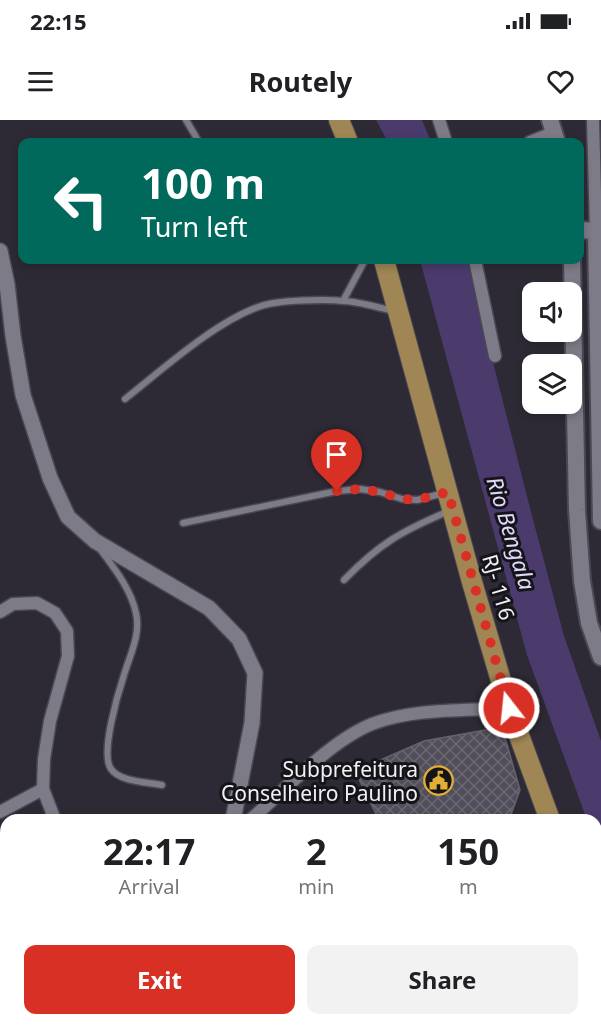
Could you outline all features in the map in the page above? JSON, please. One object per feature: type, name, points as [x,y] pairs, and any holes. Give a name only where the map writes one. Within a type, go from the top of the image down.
[{"type":"main road","points":[[339,120],[346,138]]},
{"type":"main road","points":[[587,230],[601,521]]},
{"type":"main road","name":"RJ- 116","points":[[385,264],[509,708],[543,814]]},
{"type":"main road","points":[[572,264],[577,510],[582,581],[589,623],[601,657]]},
{"type":"street","points":[[439,120],[445,138]]},
{"type":"street","points":[[587,230],[596,127]]},
{"type":"street","points":[[540,138],[554,132]]},
{"type":"street","points":[[0,251],[8,284],[13,336],[23,395],[50,478],[68,518],[95,541],[209,608],[239,639],[255,674],[252,723],[234,814]]},
{"type":"street","points":[[476,264],[495,356]]},
{"type":"street","points":[[0,612],[13,604],[37,603],[55,613],[67,631],[68,656],[50,721],[44,759],[43,789],[53,814]]},
{"type":"street","points":[[257,814],[336,744],[372,724],[411,714],[509,708]]},
{"type":"street","points":[[0,812],[43,789]]},
{"type":"lane","points":[[186,120],[197,138]]},
{"type":"lane","points":[[344,301],[363,264]]},
{"type":"lane","points":[[124,399],[209,334],[241,314],[264,305],[344,301],[399,312]]},
{"type":"lane","points":[[183,523],[337,491],[360,489],[402,499],[450,501]]},
{"type":"lane","points":[[344,580],[367,556],[450,501]]},
{"type":"lane","points":[[95,541],[125,585],[137,614],[136,639],[123,678],[107,743],[110,769],[121,777],[162,784]]},
{"type":"water","points":[[376,120],[422,120],[429,138],[386,138]]},
{"type":"water","name":"Rio Bengala","points":[[421,264],[468,264],[564,636],[601,741],[601,814],[585,814],[527,655]]},
{"type":"building","name":"Subprefeitura Conselheiro Paulino","points":[[496,728],[506,741],[520,790],[511,814],[376,814],[355,771],[424,741]]},
{"type":"place","name":"Subprefeitura Conselheiro Paulino","points":[[439,781]]},
{"type":"route","points":[[337,491],[360,489],[402,499],[417,500],[448,492],[509,708]]}]
